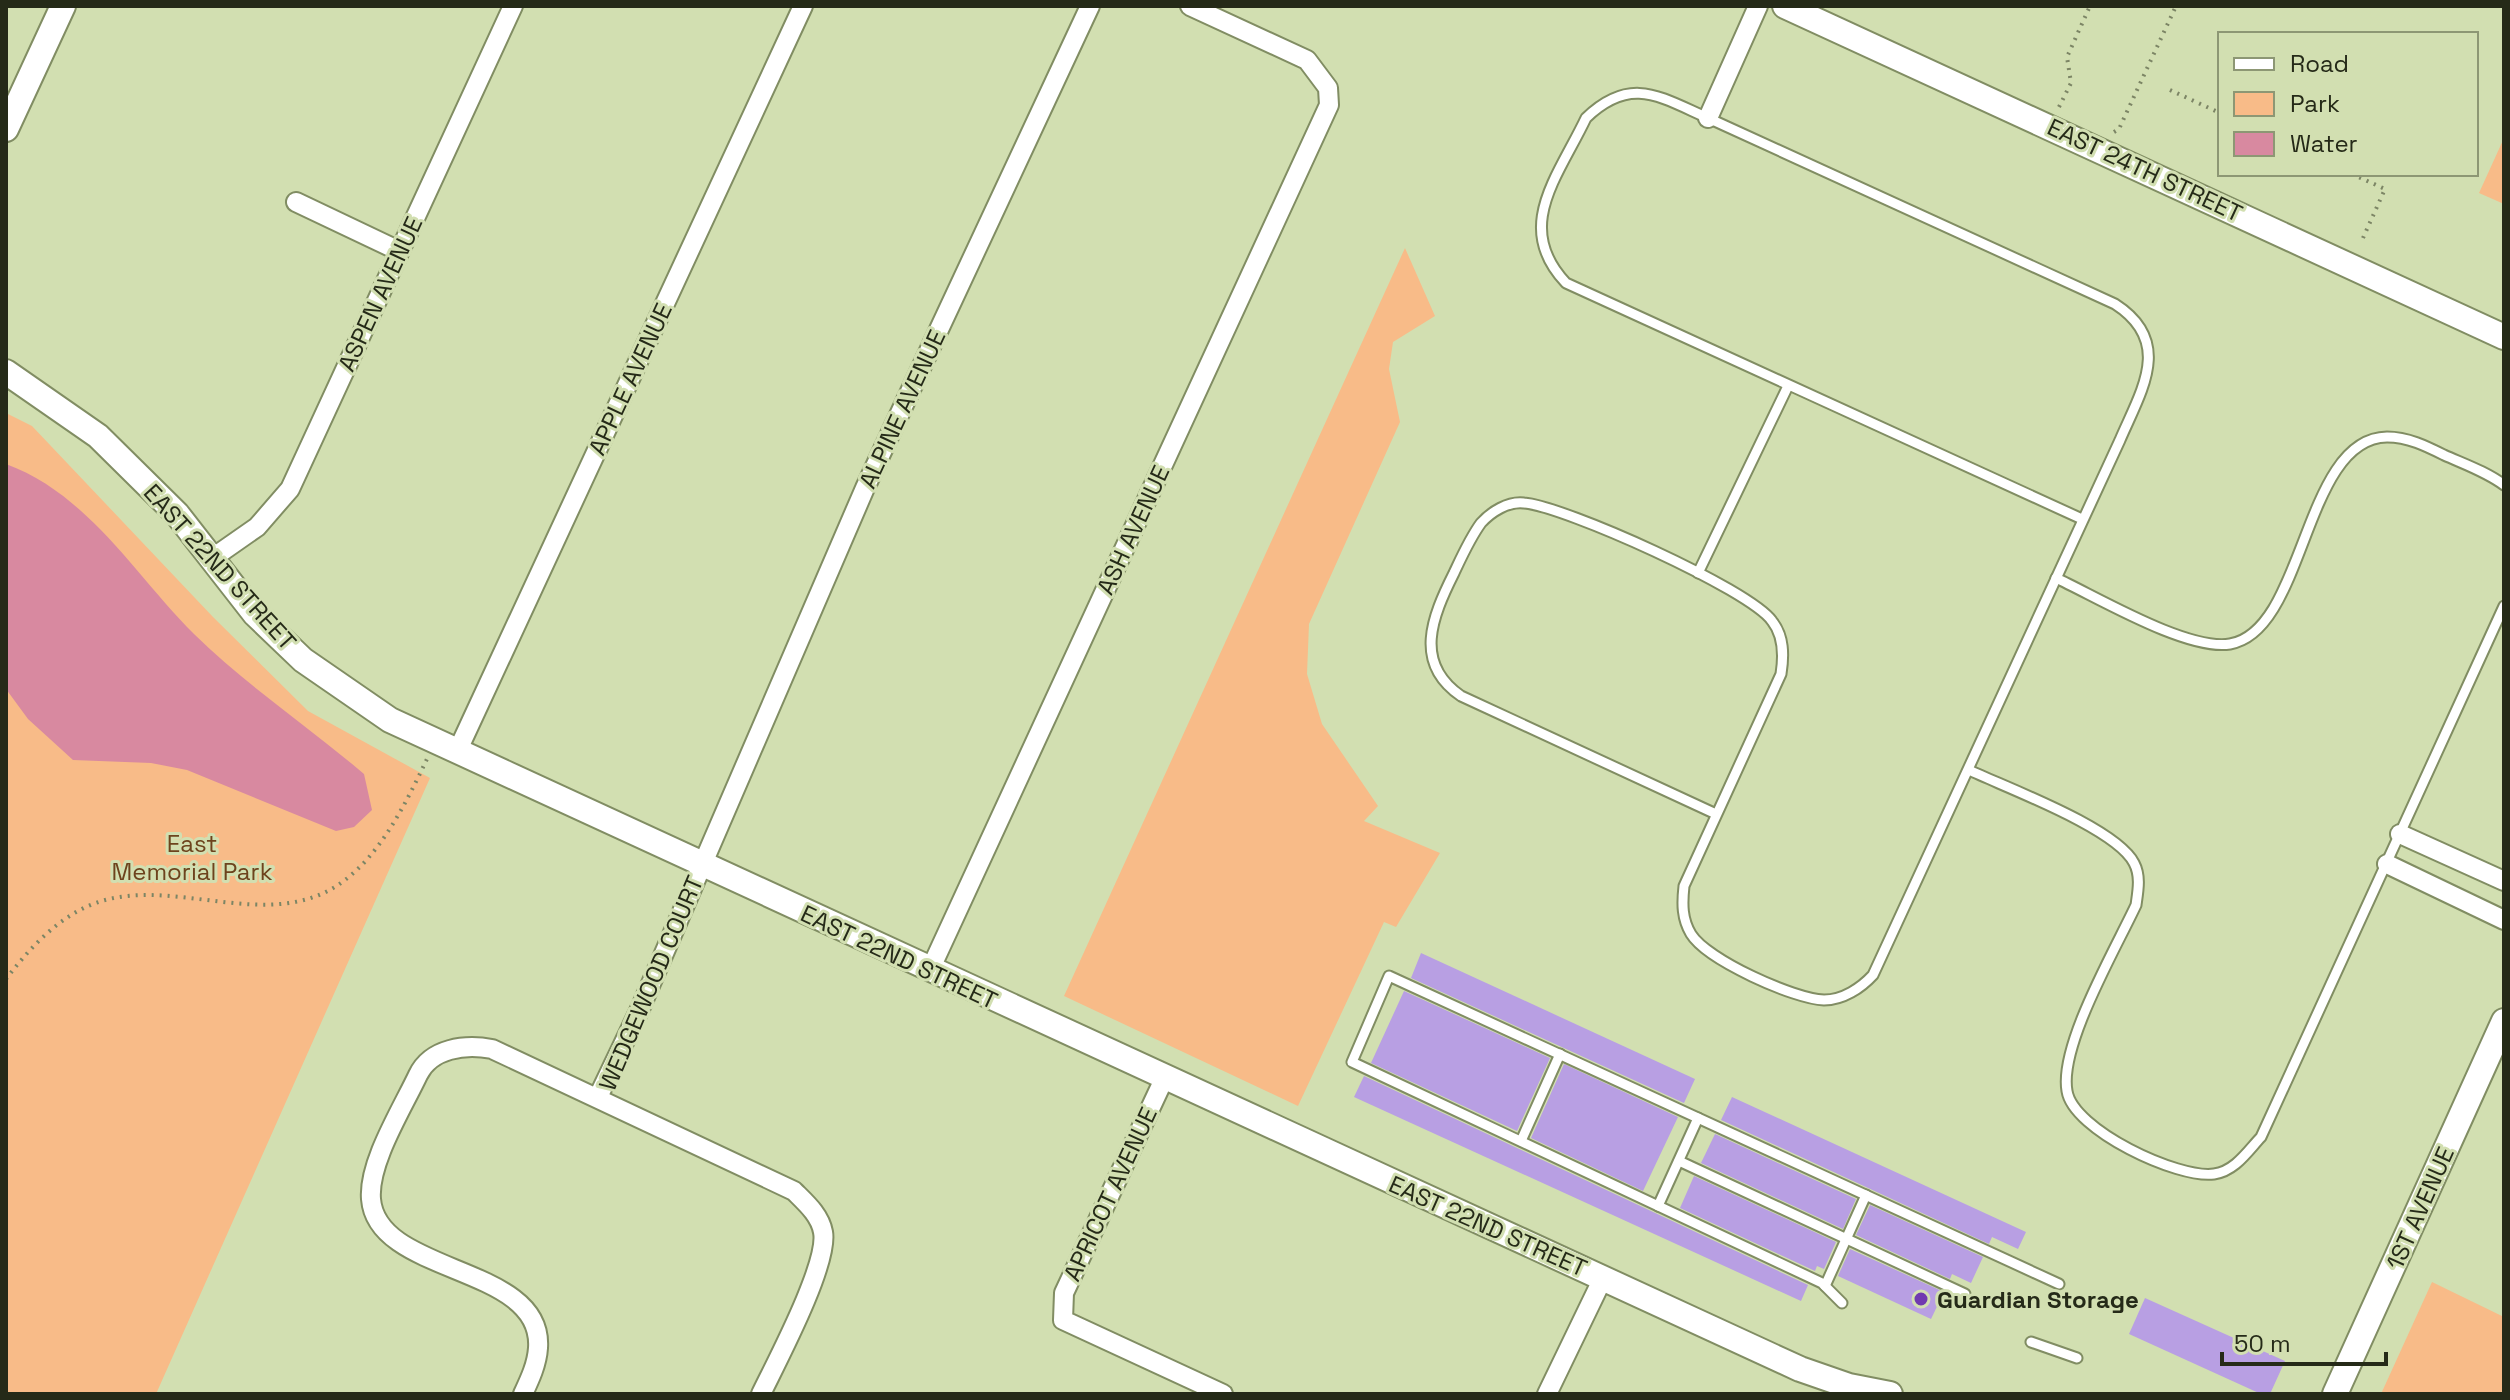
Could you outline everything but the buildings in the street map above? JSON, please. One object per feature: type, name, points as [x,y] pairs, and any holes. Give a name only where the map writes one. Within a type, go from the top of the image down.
[{"type":"street","points":[[6,129],[63,6]]},
{"type":"street","name":"ASPEN AVENUE","points":[[214,557],[257,527],[290,489],[513,6]]},
{"type":"street","name":"APPLE AVENUE","points":[[446,747],[803,6]]},
{"type":"street","name":"ALPINE AVENUE","points":[[723,816],[865,488],[1090,6]]},
{"type":"street","name":"ASH AVENUE","points":[[930,970],[1329,105],[1328,88],[1307,60],[1190,6]]},
{"type":"street","points":[[1708,118],[1758,6]]},
{"type":"street","name":"EAST 24TH STREET","points":[[1785,6],[2504,337]]},
{"type":"street","points":[[296,202],[399,251]]},
{"type":"street","name":"EAST 22ND STREET","points":[[6,372],[98,436],[177,514],[214,557],[255,614],[303,660],[390,720],[702,867],[1800,1369],[1890,1394]]},
{"type":"street","name":"WEDGEWOOD COURT","points":[[723,816],[598,1097],[794,1191],[822,1226],[824,1245],[820,1263],[761,1394]]},
{"type":"street","points":[[2400,834],[2504,881]]},
{"type":"street","points":[[2387,864],[2504,920]]},
{"type":"street","name":"1ST AVENUE","points":[[2335,1394],[2504,1021]]},
{"type":"street","points":[[523,1394],[538,1345],[526,1309],[501,1292],[391,1237],[371,1202],[372,1179],[425,1064],[457,1048],[492,1049],[598,1097]]},
{"type":"street","name":"APRICOT AVENUE","points":[[1164,1079],[1064,1293],[1063,1320],[1223,1394]]},
{"type":"street","points":[[1547,1394],[1603,1278]]},
{"type":"lane","points":[[1716,814],[1461,696],[1434,667],[1428,640],[1433,618],[1475,531],[1489,514],[1511,503],[1551,508],[1698,573],[1763,610],[1778,630],[1784,654],[1781,674],[1684,886],[1684,919],[1691,934],[1711,954],[1794,993],[1827,1000],[1849,994],[1873,975],[2138,397],[2150,360],[2147,341],[2129,313],[1708,118],[1641,92],[1622,94],[1597,107],[1586,118],[1541,213],[1541,247],[1552,268],[1566,283],[2082,519]]},
{"type":"lane","points":[[1698,573],[1788,386]]},
{"type":"lane","points":[[2056,578],[2191,641],[2231,644],[2248,636],[2270,612],[2337,466],[2364,442],[2385,437],[2415,441],[2504,485]]},
{"type":"lane","points":[[1969,770],[2110,836],[2134,862],[2139,883],[2136,905],[2069,1052],[2067,1093],[2073,1106],[2093,1127],[2186,1172],[2215,1174],[2228,1170],[2261,1137],[2504,606]]},
{"type":"lane","points":[[1842,1303],[1825,1286],[1352,1062],[1389,976],[2059,1284]]},
{"type":"lane","points":[[1521,1141],[1560,1054]]},
{"type":"lane","points":[[1658,1206],[1698,1118]]},
{"type":"lane","points":[[1679,1161],[1965,1294]]},
{"type":"lane","points":[[1825,1286],[1866,1195]]},
{"type":"lane","points":[[2031,1342],[2077,1358]]},
{"type":"path","points":[[2073,113],[2059,107],[2071,83],[2067,57],[2090,6]]},
{"type":"path","points":[[2101,126],[2115,132],[2119,129],[2176,6]]},
{"type":"path","points":[[2170,90],[2218,112]]},
{"type":"path","points":[[2356,176],[2385,189],[2363,238]]},
{"type":"path","points":[[6,979],[49,931],[93,904],[123,896],[290,903],[317,895],[344,881],[366,859],[446,747]]},
{"type":"green space","points":[[2504,138],[2504,204],[2479,193]]},
{"type":"green space","points":[[1405,248],[1435,316],[1393,342],[1389,369],[1400,422],[1309,624],[1307,674],[1322,724],[1378,806],[1364,821],[1440,853],[1396,927],[1384,922],[1298,1106],[1064,996]]},
{"type":"green space","name":"East Memorial Park","points":[[6,413],[32,426],[213,617],[308,711],[430,778],[156,1394],[6,1394]]},
{"type":"green space","points":[[2432,1282],[2504,1317],[2504,1394],[2381,1394]]},
{"type":"water","points":[[6,464],[35,477],[86,515],[214,653],[364,774],[372,810],[354,827],[336,831],[187,770],[151,763],[73,760],[28,719],[6,689]]},
{"type":"place","name":"Guardian Storage","points":[[1921,1299]]}]
